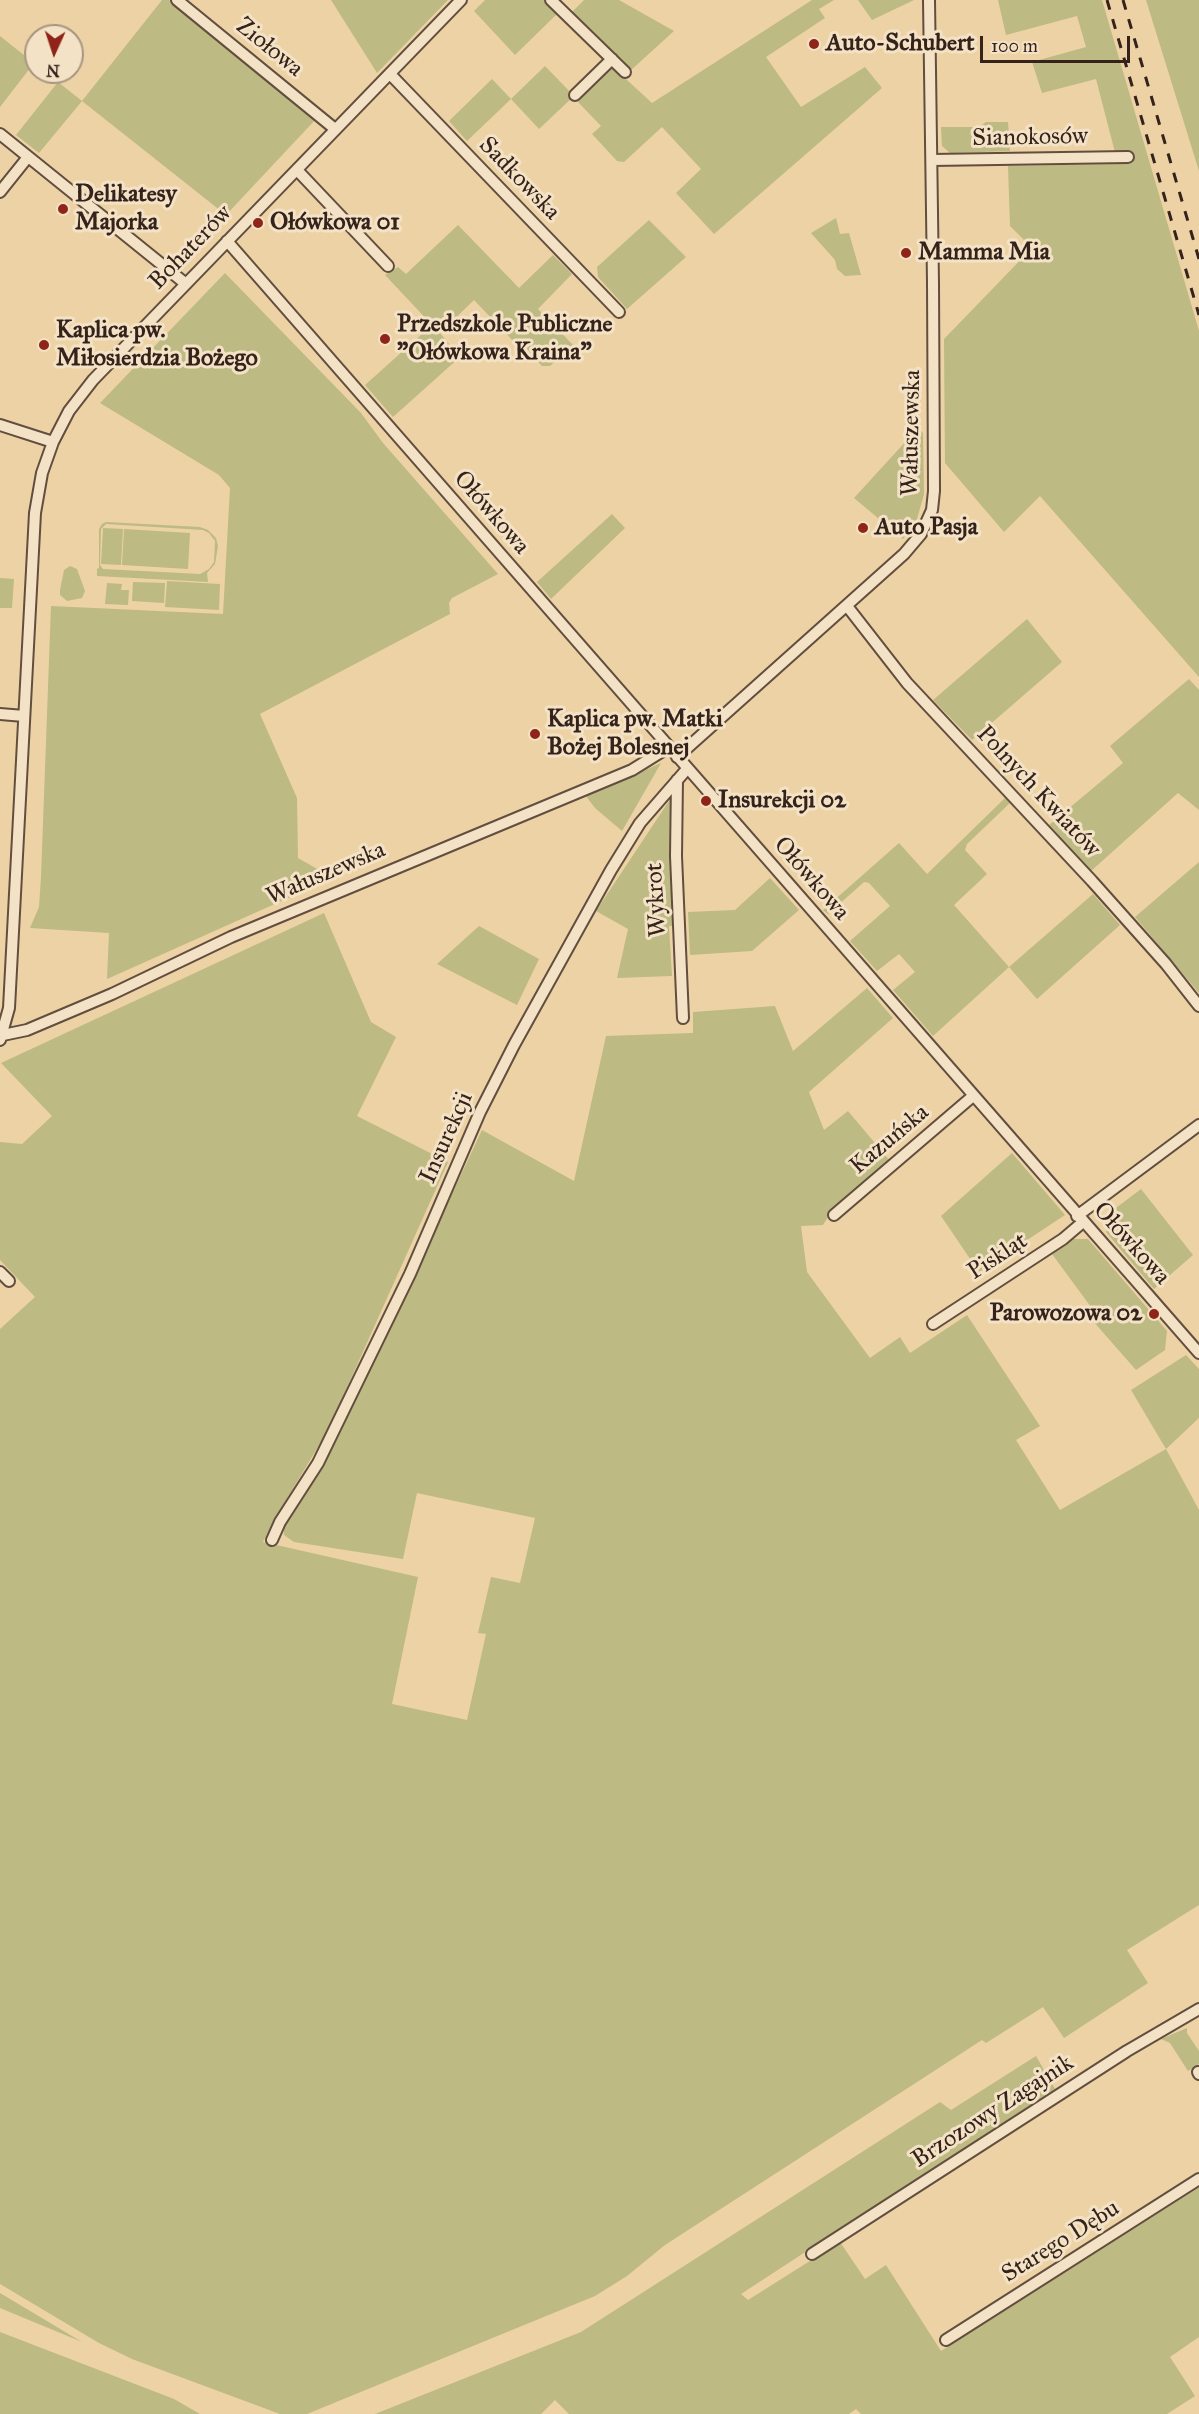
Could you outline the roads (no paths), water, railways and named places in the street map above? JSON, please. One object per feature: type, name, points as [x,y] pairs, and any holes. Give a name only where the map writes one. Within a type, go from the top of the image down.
[{"type":"street","name":"Ziołowa","points":[[177,0],[335,129]]},
{"type":"street","name":"Bohaterów","points":[[1,1037],[9,1008],[35,513],[42,473],[53,442],[69,411],[93,380],[461,0]]},
{"type":"street","points":[[551,0],[625,72]]},
{"type":"street","name":"Wałuszewska","points":[[677,756],[904,554],[921,534],[932,510],[934,480],[929,0]]},
{"type":"street","points":[[575,95],[612,59]]},
{"type":"street","name":"Sadkowska","points":[[390,74],[619,312]]},
{"type":"street","points":[[0,135],[186,284]]},
{"type":"street","points":[[0,192],[28,157]]},
{"type":"street","name":"Sianokosów","points":[[932,160],[1128,157]]},
{"type":"street","points":[[297,170],[388,266]]},
{"type":"street","name":"Ołówkowa","points":[[226,241],[1199,1353]]},
{"type":"street","points":[[0,425],[53,442]]},
{"type":"street","name":"Polnych Kwiatów","points":[[848,606],[907,683],[1099,889],[1166,964],[1199,1006]]},
{"type":"street","points":[[0,714],[24,716]]},
{"type":"street","name":"Wałuszewska","points":[[1,1037],[27,1030],[112,994],[231,937],[632,770],[669,747]]},
{"type":"street","name":"Insurekcji","points":[[272,1540],[280,1522],[318,1463],[410,1274],[480,1112],[524,1027],[634,832],[687,769]]},
{"type":"street","name":"Wykrot","points":[[677,780],[675,847],[683,1018]]},
{"type":"street","name":"Kazuńska","points":[[834,1215],[974,1096]]},
{"type":"street","name":"Piskląt","points":[[933,1324],[1063,1239],[1080,1219],[1199,1125]]},
{"type":"street","points":[[0,1272],[9,1281]]},
{"type":"street","name":"Brzozowy Zagajnik","points":[[812,2254],[1127,2051],[1199,2008]]},
{"type":"street","name":"Starego Dębu","points":[[946,2340],[1199,2179]]},
{"type":"railway","points":[[1107,0],[1199,315]]},
{"type":"railway","points":[[1123,0],[1199,259]]},
{"type":"place","name":"Auto-Schubert","points":[[814,44]]},
{"type":"place","name":"Delikatesy Majorka","points":[[63,209]]},
{"type":"place","name":"Ołówkowa 01","points":[[258,223]]},
{"type":"place","name":"Mamma Mia","points":[[906,253]]},
{"type":"place","name":"Przedszkole Publiczne \"Ołówkowa Kraina\"","points":[[385,339]]},
{"type":"place","name":"Kaplica pw. Miłosierdzia Bożego","points":[[44,345]]},
{"type":"place","name":"Auto Pasja","points":[[863,528]]},
{"type":"place","name":"Kaplica pw. Matki Bożej Bolesnej","points":[[535,734]]},
{"type":"place","name":"Insurekcji 02","points":[[706,801]]},
{"type":"place","name":"Parowozowa 02","points":[[1154,1314]]}]
